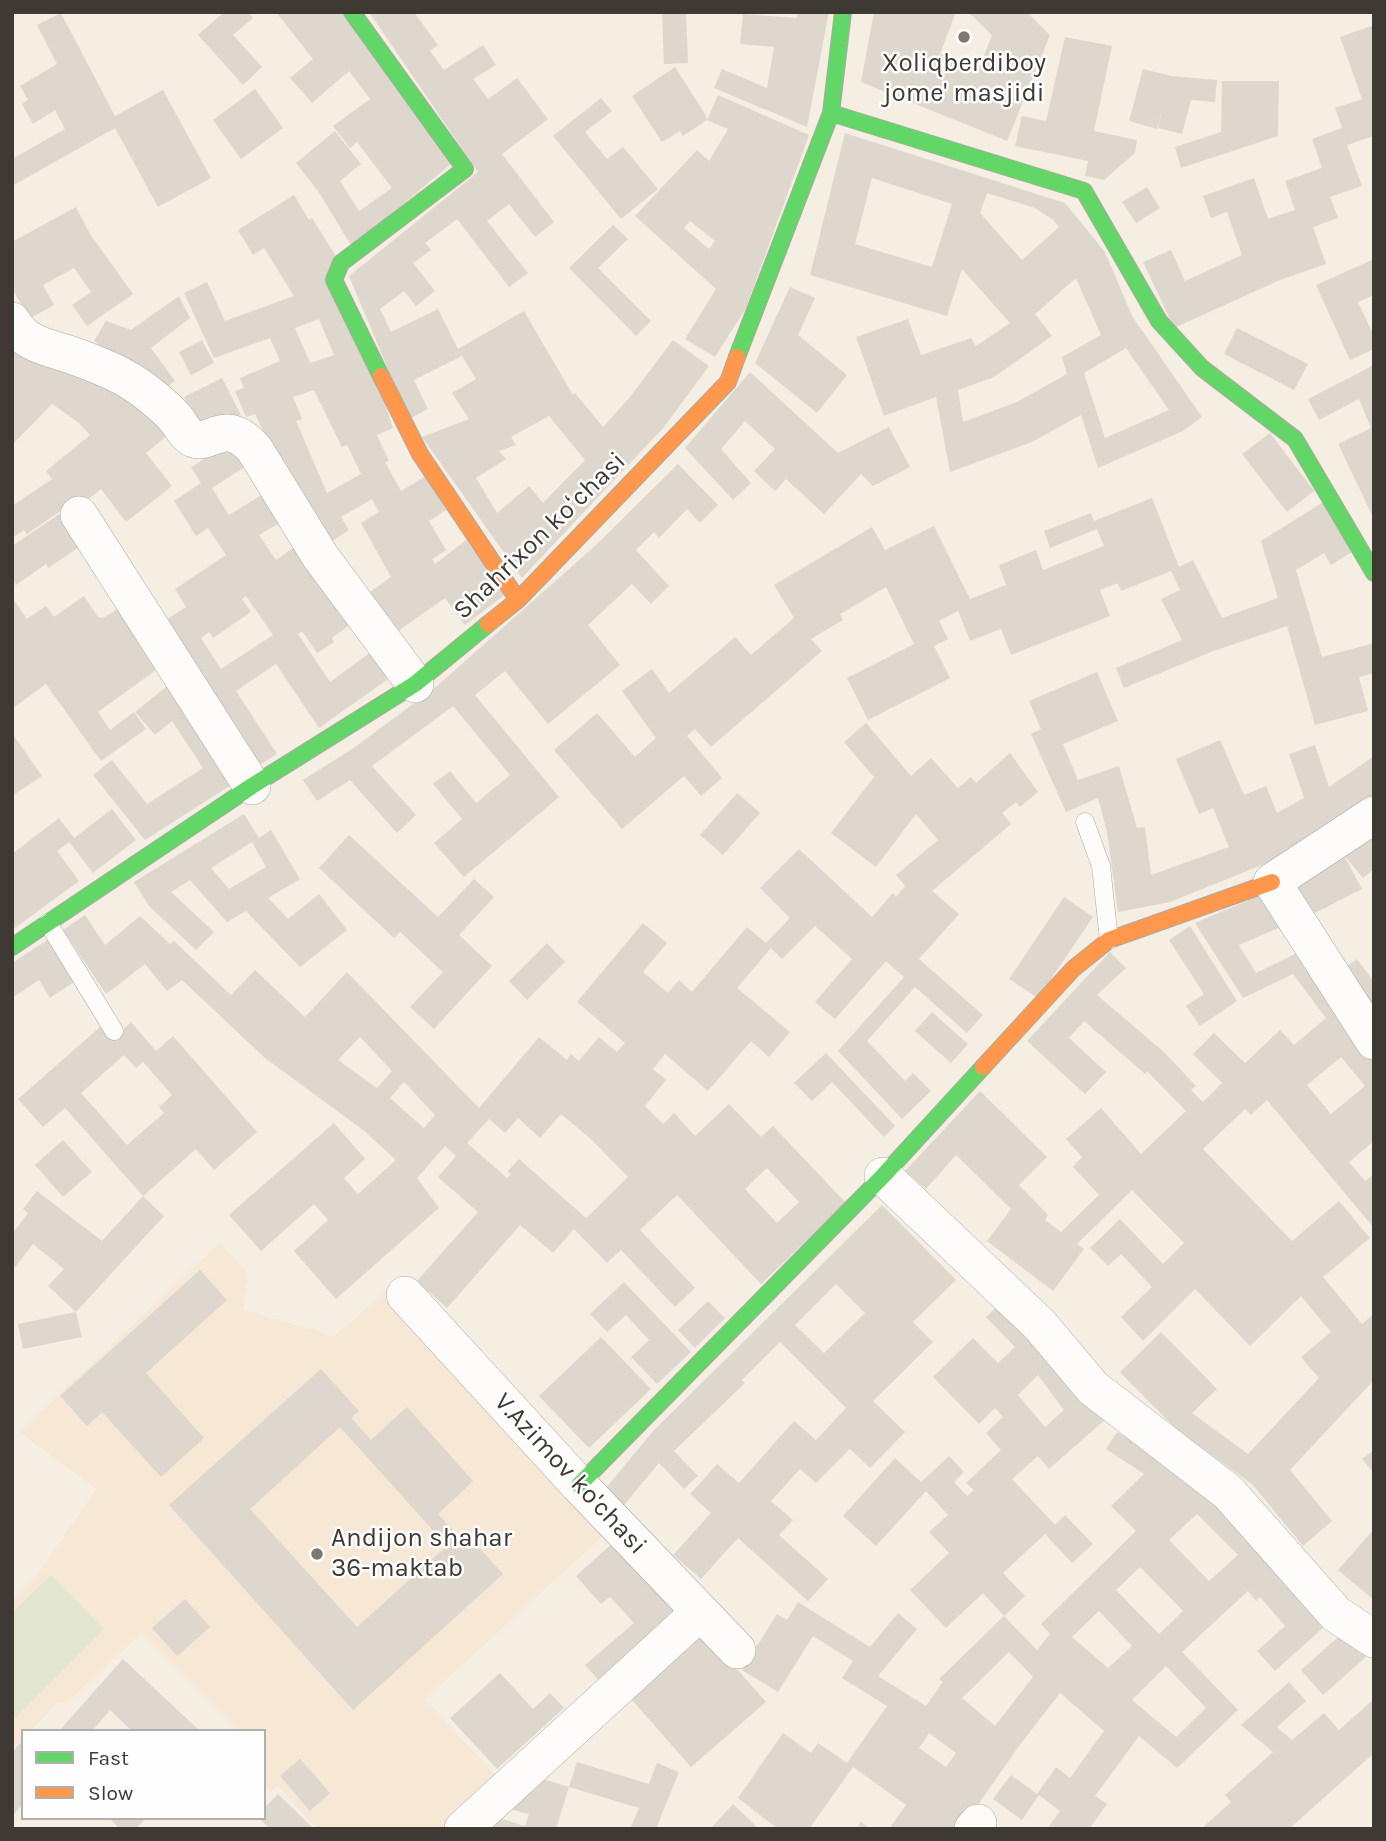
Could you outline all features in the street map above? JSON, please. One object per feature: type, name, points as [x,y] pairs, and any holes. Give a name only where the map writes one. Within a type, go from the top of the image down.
[{"type":"street","points":[[352,12],[465,169],[341,262],[334,280],[420,454],[517,600]]},
{"type":"street","name":"Shahrixon koʻchasi","points":[[12,947],[252,786],[415,684],[517,600],[728,382],[831,113],[843,12]]},
{"type":"street","points":[[831,113],[1084,191],[1159,321],[1202,368],[1296,439],[1374,573]]},
{"type":"street","points":[[12,321],[16,330],[37,346],[72,355],[126,378],[174,416],[189,437],[201,440],[232,432],[244,437],[255,450],[320,556],[415,684]]},
{"type":"street","points":[[79,515],[252,786]]},
{"type":"street","points":[[579,1485],[883,1176],[1073,969],[1109,940],[1272,882],[1374,816]]},
{"type":"street","points":[[1272,882],[1374,1041]]},
{"type":"street","points":[[883,1176],[1040,1325],[1093,1388],[1228,1492],[1336,1614],[1374,1639]]},
{"type":"street","name":"V.Azimov ko'chasi","points":[[405,1295],[579,1485],[737,1650]]},
{"type":"street","points":[[463,1829],[701,1612]]},
{"type":"lane","points":[[1085,822],[1101,866],[1109,940]]},
{"type":"lane","points":[[48,923],[114,1031]]},
{"type":"shaded area","name":"Andijon shahar 36-maktab","points":[[220,1243],[248,1273],[243,1310],[335,1336],[390,1287],[605,1534],[425,1699],[499,1779],[444,1829],[317,1829],[278,1786],[271,1791],[266,1786],[266,1729],[237,1729],[141,1633],[66,1704],[58,1702],[32,1729],[21,1729],[21,1740],[12,1749],[12,1600],[38,1574],[96,1489],[19,1432]]},
{"type":"green space","points":[[51,1575],[104,1629],[12,1721],[12,1613]]},
{"type":"building","points":[[224,12],[248,12],[253,18],[233,35],[262,67],[243,85],[198,35]]},
{"type":"building","points":[[276,12],[344,12],[452,163],[352,247],[318,191],[296,163],[335,131],[361,164],[340,181],[359,211],[392,188],[357,142],[350,148],[333,126],[370,99],[349,71],[312,103],[290,78],[313,59]]},
{"type":"building","points":[[369,12],[414,12],[438,45],[430,51],[444,70],[483,45],[496,65],[473,79],[488,99],[517,78],[548,119],[502,154],[554,222],[535,237],[509,204],[487,221],[528,273],[509,287],[457,219],[425,243],[431,250],[413,263],[435,291],[416,306],[404,291],[380,309],[391,332],[438,309],[458,349],[524,311],[573,395],[575,393],[603,427],[630,397],[673,340],[709,366],[664,427],[522,578],[422,437],[469,419],[452,393],[476,379],[462,356],[414,380],[428,409],[409,419],[349,276],[478,172]],"holes":[[[549,416],[585,460],[543,503],[529,486],[497,513],[476,478],[506,459],[499,451],[516,445],[511,437]]]},
{"type":"building","points":[[662,12],[686,12],[688,63],[664,64]]},
{"type":"building","points":[[797,12],[829,12],[807,127],[714,88],[722,69],[767,88],[774,47],[740,44],[743,14],[797,18]]},
{"type":"building","points":[[874,12],[956,12],[940,54],[979,69],[992,35],[968,12],[1027,12],[1050,35],[1007,141],[861,82]]},
{"type":"building","points":[[61,13],[115,116],[163,90],[211,178],[158,207],[115,128],[12,186],[12,159],[65,129],[55,110],[33,124],[22,104],[28,100],[20,86],[57,64],[37,25]]},
{"type":"building","points":[[1374,25],[1374,136],[1347,145],[1362,186],[1330,197],[1338,218],[1313,227],[1326,264],[1280,280],[1174,328],[1143,262],[1171,250],[1185,281],[1242,255],[1227,212],[1211,218],[1203,196],[1254,178],[1268,219],[1295,210],[1285,181],[1322,168],[1312,139],[1342,128],[1335,108],[1362,99],[1340,37]]},
{"type":"building","points":[[1065,37],[1112,46],[1094,131],[1137,140],[1135,153],[1104,180],[1085,176],[1088,161],[1015,146],[1022,116],[1046,121]]},
{"type":"building","points":[[675,67],[707,120],[683,136],[680,131],[662,142],[632,96]]},
{"type":"building","points":[[1143,69],[1171,76],[1217,80],[1215,102],[1191,100],[1182,134],[1158,128],[1162,111],[1157,129],[1129,121]]},
{"type":"building","points":[[1222,81],[1279,81],[1278,136],[1181,168],[1175,147],[1221,132]]},
{"type":"building","points":[[255,89],[283,128],[241,159],[213,120]]},
{"type":"building","points":[[718,95],[809,135],[746,308],[715,357],[685,339],[716,289],[635,216],[697,150],[709,161],[728,129],[707,120]],"holes":[[[690,221],[715,241],[709,249],[684,228]]]},
{"type":"building","points":[[601,98],[612,111],[585,132],[607,159],[623,147],[658,189],[621,219],[553,136]]},
{"type":"building","points":[[845,133],[1065,203],[1105,252],[1132,316],[1202,417],[1183,431],[1098,468],[1081,415],[1032,442],[950,472],[936,397],[884,416],[856,337],[908,319],[921,355],[971,338],[976,346],[1010,323],[962,269],[947,316],[810,275]],"holes":[[[872,178],[952,204],[932,267],[855,244]],[[987,193],[1035,208],[1059,227],[1022,260],[980,213]],[[1076,278],[1101,335],[1062,357],[1067,374],[1017,402],[963,422],[958,390],[994,377],[1052,336],[1035,314]],[[1126,348],[1169,410],[1105,438],[1084,373]]]},
{"type":"building","points":[[1147,187],[1160,208],[1136,223],[1122,202]]},
{"type":"building","points":[[294,195],[337,258],[393,428],[377,435],[389,461],[385,462],[401,491],[426,476],[446,510],[429,521],[446,550],[432,559],[435,564],[466,540],[506,594],[465,625],[445,598],[391,636],[363,597],[391,577],[361,523],[379,512],[372,499],[341,517],[349,530],[321,548],[255,414],[246,417],[235,391],[244,388],[240,378],[280,361],[270,338],[214,358],[184,293],[207,282],[225,321],[294,296],[264,248],[253,255],[238,230]],"holes":[[[319,319],[334,355],[310,363],[295,328]],[[314,390],[342,447],[347,445],[361,474],[327,493],[296,421],[302,419],[293,397]]]},
{"type":"building","points":[[76,207],[90,234],[133,294],[87,326],[72,305],[91,292],[74,268],[43,285],[54,305],[29,319],[12,288],[12,242]]},
{"type":"building","points":[[613,225],[628,239],[598,268],[651,321],[636,336],[569,268]]},
{"type":"building","points":[[1374,259],[1374,295],[1358,302],[1374,336],[1374,349],[1350,360],[1316,285]]},
{"type":"building","points":[[790,287],[815,298],[798,335],[847,375],[817,413],[755,363]]},
{"type":"building","points":[[179,296],[190,318],[151,348],[175,381],[158,393],[94,341],[106,321],[131,330]]},
{"type":"building","points":[[1237,328],[1308,364],[1294,390],[1224,354]]},
{"type":"building","points":[[202,340],[214,363],[191,375],[179,352]]},
{"type":"building","points":[[19,341],[108,378],[169,434],[146,453],[172,486],[126,522],[101,489],[76,509],[72,503],[27,534],[24,530],[12,538],[12,506],[52,479],[46,471],[90,435],[79,423],[52,404],[12,445],[12,351]]},
{"type":"building","points":[[1374,365],[1374,519],[1338,444],[1371,428],[1359,399],[1319,420],[1308,399]]},
{"type":"building","points":[[750,372],[838,453],[889,427],[910,467],[873,486],[861,474],[824,514],[786,479],[775,491],[754,471],[775,449],[745,421],[721,449],[751,483],[733,500],[685,448]]},
{"type":"building","points":[[222,378],[241,415],[203,434],[184,397]]},
{"type":"building","points":[[1270,433],[1314,491],[1287,512],[1242,454]]},
{"type":"building","points":[[239,437],[254,461],[212,488],[229,515],[268,491],[286,519],[259,535],[276,560],[300,543],[352,623],[332,638],[334,642],[317,653],[302,631],[298,634],[330,682],[379,646],[398,672],[319,728],[276,664],[236,691],[277,754],[256,767],[161,623],[186,607],[175,589],[226,555],[208,528],[196,536],[174,501],[201,483],[191,467]],"holes":[[[246,596],[273,635],[221,669],[201,638],[209,632],[213,638],[251,612],[242,599]]]},
{"type":"building","points":[[678,464],[718,505],[700,523],[687,509],[659,538],[654,532],[636,550],[669,586],[651,604],[632,584],[588,625],[620,665],[548,724],[505,671],[475,695],[559,797],[464,877],[434,843],[462,819],[433,784],[450,771],[476,803],[510,775],[453,706],[372,766],[416,815],[397,833],[350,780],[317,801],[303,780],[355,747],[437,686],[596,545]]},
{"type":"building","points":[[1152,498],[1179,567],[1193,560],[1222,618],[1278,598],[1261,541],[1325,501],[1355,550],[1331,565],[1324,553],[1296,570],[1322,657],[1374,643],[1374,673],[1359,677],[1368,711],[1315,725],[1287,626],[1211,652],[1124,688],[1116,668],[1182,640],[1161,599],[1180,590],[1171,571],[1121,591],[1118,583],[1100,590],[1110,616],[1011,655],[1001,629],[970,641],[958,611],[939,621],[948,639],[934,646],[950,678],[868,720],[847,678],[914,644],[886,587],[840,614],[843,620],[811,639],[822,651],[711,747],[695,729],[687,736],[722,778],[701,796],[684,776],[622,829],[554,750],[597,713],[635,757],[656,738],[622,691],[652,669],[669,693],[735,637],[751,655],[794,618],[774,585],[872,527],[885,550],[934,526],[970,599],[1006,585],[999,565],[1036,550],[1043,570],[1104,546],[1097,529],[1050,548],[1044,531],[1091,513],[1094,521]]},
{"type":"building","points":[[65,510],[87,542],[48,568],[46,564],[16,585],[12,579],[12,546]]},
{"type":"building","points":[[84,596],[98,617],[103,618],[132,600],[159,668],[98,712],[110,730],[134,712],[146,729],[101,761],[46,684],[12,709],[12,597],[27,619],[46,606],[54,617]]},
{"type":"building","points":[[1097,672],[1118,721],[1063,744],[1078,780],[1119,766],[1137,828],[1145,827],[1151,875],[1229,847],[1213,808],[1199,814],[1176,759],[1220,740],[1244,795],[1266,786],[1277,813],[1304,798],[1289,754],[1315,745],[1329,787],[1374,756],[1374,799],[1272,861],[1170,902],[1118,912],[1107,832],[1098,798],[1066,812],[1031,734],[1041,729],[1029,701]]},
{"type":"building","points":[[171,683],[239,780],[145,840],[93,775],[112,760],[147,804],[203,768],[172,721],[155,735],[135,712]]},
{"type":"building","points":[[866,723],[911,776],[931,758],[958,788],[971,777],[976,783],[1010,753],[1038,792],[1020,807],[1016,802],[1002,813],[1011,824],[932,891],[959,914],[919,959],[983,1015],[967,1033],[915,987],[867,1041],[905,1081],[913,1073],[931,1091],[902,1119],[838,1051],[904,977],[886,961],[835,1019],[815,1002],[852,959],[815,926],[782,959],[771,948],[737,988],[790,1032],[769,1057],[751,1041],[708,1091],[665,1054],[653,1069],[666,1080],[645,1106],[663,1124],[674,1113],[695,1136],[729,1104],[761,1137],[773,1126],[846,1203],[761,1284],[677,1195],[640,1230],[695,1288],[675,1307],[621,1250],[607,1263],[574,1229],[553,1253],[520,1225],[447,1308],[417,1281],[478,1212],[438,1177],[456,1156],[445,1146],[417,1178],[439,1208],[336,1299],[294,1251],[328,1220],[314,1204],[261,1251],[229,1215],[334,1123],[365,1159],[344,1178],[358,1194],[396,1160],[363,1130],[265,1058],[182,980],[167,991],[145,964],[106,994],[63,930],[85,915],[105,945],[140,916],[170,944],[174,941],[231,995],[255,970],[305,1017],[347,972],[479,1108],[539,1037],[567,1060],[571,1054],[579,1061],[599,1037],[617,1052],[625,1043],[577,1002],[643,923],[667,943],[643,972],[668,993],[679,980],[692,992],[747,927],[766,943],[790,918],[760,888],[799,849],[872,917],[893,893],[896,897],[905,886],[896,875],[938,840],[916,814],[876,867],[831,833],[874,777],[844,742]],"holes":[[[360,1037],[392,1071],[377,1088],[338,1060]],[[404,1082],[435,1115],[424,1128],[390,1098]],[[561,1114],[592,1140],[628,1177],[586,1218],[519,1159],[508,1171],[511,1174],[507,1178],[467,1143],[489,1119],[505,1133],[518,1118],[540,1138]],[[767,1168],[799,1202],[777,1223],[745,1189]]]},
{"type":"building","points":[[12,733],[42,776],[12,796]]},
{"type":"building","points":[[737,793],[760,813],[723,855],[700,835]]},
{"type":"building","points":[[112,809],[136,840],[93,873],[69,842],[57,851],[79,881],[12,930],[12,854],[59,818],[74,838]]},
{"type":"building","points":[[244,814],[259,838],[271,830],[300,879],[268,898],[288,919],[319,894],[347,930],[300,967],[246,911],[227,922],[190,880],[171,892],[214,932],[196,950],[149,906],[134,882]],"holes":[[[252,842],[266,867],[229,889],[211,868]]]},
{"type":"building","points":[[1374,830],[1374,869],[1363,878],[1343,854],[1362,889],[1305,918],[1287,884]]},
{"type":"building","points":[[349,835],[438,917],[474,879],[494,897],[459,935],[492,966],[434,1029],[410,1007],[443,972],[400,932],[394,938],[319,868]]},
{"type":"building","points":[[1266,893],[1281,927],[1239,945],[1256,973],[1299,952],[1374,1054],[1374,1141],[1349,1162],[1365,1181],[1374,1174],[1374,1228],[1267,1100],[1251,1115],[1245,1109],[1203,1149],[1292,1241],[1339,1201],[1370,1238],[1323,1277],[1362,1324],[1374,1314],[1374,1380],[1290,1470],[1332,1521],[1303,1546],[1253,1485],[1176,1429],[1120,1372],[1161,1332],[1217,1389],[1192,1413],[1248,1454],[1319,1378],[1301,1357],[1331,1332],[1301,1296],[1250,1346],[1195,1289],[1143,1341],[1121,1317],[1152,1287],[1121,1254],[1108,1266],[1090,1248],[1120,1219],[1163,1264],[1184,1243],[1132,1190],[1077,1244],[1084,1249],[1053,1291],[987,1241],[1011,1209],[956,1155],[926,1189],[905,1171],[980,1091],[1047,1157],[1019,1185],[1048,1215],[1045,1220],[1061,1232],[1099,1195],[1073,1167],[1082,1157],[1066,1139],[1101,1108],[1141,1154],[1186,1111],[1147,1071],[1145,1074],[1084,1021],[1069,1038],[1106,1072],[1085,1094],[1027,1041],[1110,952],[1126,968],[1097,995],[1164,1052],[1196,1086],[1191,1090],[1203,1102],[1222,1083],[1193,1054],[1214,1033],[1245,1063],[1280,1030],[1294,1045],[1326,1018],[1293,974],[1243,998],[1195,923]],"holes":[[[1341,1057],[1365,1086],[1331,1114],[1307,1085]]]},
{"type":"building","points":[[1064,897],[1093,917],[1038,998],[1009,979]]},
{"type":"building","points":[[1190,926],[1237,1001],[1200,1026],[1186,1006],[1204,994],[1169,940]]},
{"type":"building","points":[[49,939],[77,980],[50,998],[39,980],[12,998],[12,963]]},
{"type":"building","points":[[547,943],[565,962],[527,1000],[509,981]]},
{"type":"building","points":[[1357,959],[1374,982],[1374,1022],[1339,972]]},
{"type":"building","points":[[932,1012],[968,1044],[951,1063],[915,1031]]},
{"type":"building","points":[[131,1022],[156,1051],[173,1036],[257,1132],[214,1170],[196,1149],[143,1196],[65,1108],[43,1127],[18,1099],[100,1027],[111,1041]],"holes":[[[124,1055],[136,1068],[143,1062],[172,1095],[159,1107],[164,1113],[127,1145],[81,1093]]]},
{"type":"building","points":[[826,1053],[895,1126],[884,1137],[832,1082],[812,1101],[794,1083]]},
{"type":"building","points":[[63,1140],[92,1172],[63,1197],[35,1165]]},
{"type":"building","points":[[37,1191],[102,1241],[143,1196],[164,1216],[76,1312],[48,1286],[64,1269],[33,1244],[12,1271],[12,1234],[28,1213],[23,1209]]},
{"type":"building","points":[[882,1205],[956,1280],[913,1322],[933,1342],[873,1401],[905,1432],[870,1468],[850,1449],[816,1483],[800,1469],[771,1501],[793,1520],[779,1535],[828,1579],[808,1601],[738,1538],[701,1579],[673,1555],[711,1513],[690,1494],[717,1464],[739,1483],[794,1421],[816,1440],[846,1408],[780,1342],[742,1380],[745,1383],[674,1451],[698,1476],[684,1489],[659,1463],[624,1505],[605,1489],[654,1430]],"holes":[[[836,1284],[865,1313],[824,1353],[795,1325]]]},
{"type":"building","points":[[200,1270],[227,1300],[146,1373],[204,1438],[161,1477],[102,1412],[87,1426],[60,1396]]},
{"type":"building","points":[[624,1282],[691,1352],[657,1384],[631,1357],[649,1340],[626,1315],[607,1332],[590,1314]]},
{"type":"building","points":[[1005,1299],[1107,1418],[1049,1469],[1038,1456],[1012,1479],[1055,1525],[1065,1515],[1093,1544],[1072,1563],[1045,1534],[1003,1573],[1025,1596],[1004,1616],[983,1593],[946,1628],[910,1590],[949,1553],[929,1532],[948,1515],[926,1491],[876,1546],[843,1516],[895,1458],[921,1482],[949,1456],[964,1472],[954,1482],[967,1496],[974,1490],[966,1483],[1001,1450],[986,1433],[1003,1417],[995,1408],[979,1424],[933,1377],[973,1338],[998,1363],[1015,1347],[986,1317]],"holes":[[[1038,1375],[1064,1410],[1045,1427],[1018,1395]]]},
{"type":"building","points":[[708,1301],[725,1318],[695,1348],[678,1330]]},
{"type":"building","points":[[76,1312],[82,1337],[23,1349],[18,1324]]},
{"type":"building","points":[[601,1337],[651,1389],[589,1448],[539,1396]]},
{"type":"building","points":[[321,1369],[359,1411],[351,1418],[371,1440],[407,1407],[473,1481],[438,1514],[458,1536],[464,1531],[503,1574],[353,1710],[169,1505]],"holes":[[[340,1427],[447,1546],[357,1627],[250,1509]]]},
{"type":"building","points":[[1117,1432],[1191,1479],[1287,1573],[1326,1625],[1275,1671],[1257,1651],[1285,1626],[1260,1597],[1256,1601],[1248,1591],[1182,1652],[1238,1710],[1177,1768],[1139,1736],[1095,1796],[1107,1804],[1089,1829],[1047,1829],[1060,1811],[1039,1795],[1022,1820],[993,1799],[1011,1775],[1037,1794],[1056,1767],[1070,1778],[1104,1731],[1060,1693],[961,1829],[889,1829],[906,1805],[853,1767],[809,1829],[778,1829],[738,1798],[783,1733],[811,1753],[818,1743],[847,1763],[887,1706],[842,1678],[853,1661],[813,1636],[778,1692],[742,1670],[777,1614],[787,1620],[798,1602],[870,1647],[898,1613],[917,1629],[878,1676],[926,1706],[943,1682],[939,1679],[1004,1616],[1037,1650],[1050,1634],[1041,1624],[1136,1531],[1111,1506],[1144,1474],[1106,1449]],"holes":[[[1197,1514],[1238,1555],[1209,1581],[1169,1540]],[[1140,1567],[1183,1611],[1159,1634],[1116,1590]],[[1099,1611],[1132,1646],[1108,1668],[1072,1637]],[[1009,1652],[1033,1677],[995,1726],[962,1698]],[[1166,1666],[1206,1708],[1176,1737],[1132,1700]],[[929,1733],[956,1753],[946,1767],[919,1748]]]},
{"type":"building","points":[[1374,1450],[1374,1473],[1362,1459]]},
{"type":"building","points":[[1374,1529],[1374,1600],[1338,1570]]},
{"type":"building","points":[[616,1540],[680,1613],[601,1683],[585,1665],[634,1623],[610,1597],[601,1604],[576,1576]]},
{"type":"building","points":[[185,1599],[210,1627],[177,1656],[152,1628]]},
{"type":"building","points":[[700,1627],[766,1702],[691,1767],[625,1692]]},
{"type":"building","points":[[1344,1632],[1366,1657],[1323,1695],[1301,1670]]},
{"type":"building","points":[[123,1659],[198,1729],[130,1729],[110,1710],[94,1729],[61,1729]]},
{"type":"building","points":[[500,1673],[533,1709],[550,1693],[564,1708],[497,1769],[450,1718]]},
{"type":"building","points":[[1289,1682],[1306,1701],[1277,1727],[1292,1740],[1324,1713],[1339,1730],[1374,1699],[1374,1753],[1289,1829],[1201,1829],[1231,1802],[1225,1795],[1273,1752],[1241,1725]]},
{"type":"building","points":[[21,1742],[21,1806],[12,1816],[12,1752]]},
{"type":"building","points":[[300,1759],[330,1793],[310,1811],[280,1776]]},
{"type":"building","points":[[577,1762],[649,1784],[657,1763],[679,1772],[656,1829],[630,1829],[639,1808],[569,1787]]},
{"type":"building","points":[[540,1778],[569,1787],[556,1829],[482,1829],[496,1817],[525,1826],[529,1814],[506,1808]]},
{"type":"building","points":[[278,1794],[314,1829],[270,1829],[261,1820],[266,1820],[266,1806]]},
{"type":"building","points":[[733,1804],[759,1829],[710,1829]]},
{"type":"building","points":[[111,1820],[144,1820],[136,1829],[120,1829]]},
{"type":"building","points":[[861,1822],[870,1829],[856,1829]]},
{"type":"traffic: fast","points":[[352,12],[465,169],[341,263],[334,280],[381,376]]},
{"type":"traffic: fast","points":[[737,357],[831,113],[843,12]]},
{"type":"traffic: fast","points":[[831,113],[1084,191],[1159,321],[1202,368],[1295,439],[1374,573]]},
{"type":"traffic: fast","points":[[12,947],[252,786],[415,684],[488,624]]},
{"type":"traffic: fast","points":[[579,1485],[883,1176],[983,1067]]},
{"type":"traffic: slow","points":[[488,624],[518,600],[728,382],[737,357]]},
{"type":"traffic: slow","points":[[381,376],[420,454],[518,600]]},
{"type":"traffic: slow","points":[[983,1067],[1073,969],[1109,940],[1272,882]]},
{"type":"place","name":"Xoliqberdiboy jome' masjidi","points":[[964,37]]},
{"type":"place","name":"Andijon shahar 36-maktab","points":[[317,1554]]}]
